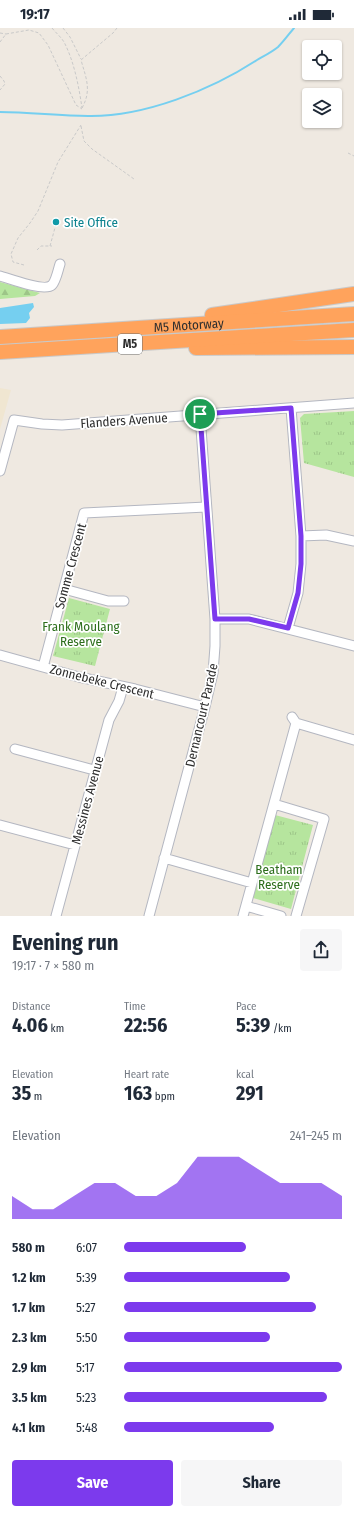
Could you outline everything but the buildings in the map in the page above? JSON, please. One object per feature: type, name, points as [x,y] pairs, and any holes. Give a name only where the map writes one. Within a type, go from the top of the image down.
[{"type":"highway","points":[[68,333],[244,311],[354,294]]},
{"type":"highway","name":"M5 Motorway","points":[[0,337],[354,314]]},
{"type":"highway","name":"M5 Motorway","points":[[0,352],[354,330]]},
{"type":"highway","points":[[17,351],[354,346]]},
{"type":"street","points":[[0,276],[33,286],[48,288],[54,282],[60,264]]},
{"type":"street","name":"Flanders Avenue","points":[[0,471],[14,420],[62,425],[354,403]]},
{"type":"street","points":[[288,628],[298,593],[301,564],[301,536],[291,408]]},
{"type":"street","name":"Dernancourt Parade","points":[[149,916],[213,673],[215,660],[215,619],[200,414]]},
{"type":"street","name":"Somme Crescent","points":[[43,667],[84,513],[206,506]]},
{"type":"street","points":[[301,536],[326,535],[354,541]]},
{"type":"street","points":[[64,589],[108,601],[124,601]]},
{"type":"street","points":[[215,619],[249,619],[354,646]]},
{"type":"street","name":"Zonnebeke Crescent","points":[[0,655],[79,677],[204,707]]},
{"type":"street","name":"Messines Avenue","points":[[56,916],[94,770],[109,720],[119,701],[123,687]]},
{"type":"street","points":[[244,916],[274,804],[294,720],[354,740]]},
{"type":"street","points":[[15,749],[94,770]]},
{"type":"street","points":[[274,804],[324,819],[296,916]]},
{"type":"street","points":[[0,825],[75,845]]},
{"type":"street","points":[[164,858],[252,883]]},
{"type":"street","points":[[246,906],[281,916]]},
{"type":"path","points":[[52,28],[64,42],[74,68],[82,109]]},
{"type":"path","points":[[63,28],[70,37],[81,60],[88,90],[87,99],[82,109]]},
{"type":"path","points":[[81,60],[117,28]]},
{"type":"path","points":[[0,33],[6,34],[29,30],[39,33],[48,45],[76,105],[82,109]]},
{"type":"path","points":[[0,42],[6,34]]},
{"type":"path","points":[[0,76],[5,84],[0,90]]},
{"type":"path","points":[[24,265],[13,262],[11,254],[13,248],[18,238],[30,224],[38,211],[58,162],[81,125],[84,141],[134,179]]},
{"type":"path","points":[[348,153],[354,156]]},
{"type":"path","points":[[37,250],[41,246],[51,246],[56,224]]},
{"type":"shaded area","points":[[0,388],[11,390],[0,429]]},
{"type":"green space","points":[[0,282],[40,293],[35,296],[0,299]]},
{"type":"green space","points":[[354,411],[354,477],[304,463],[300,418],[304,414]]},
{"type":"green space","name":"Frank Moulang Reserve","points":[[69,598],[110,609],[95,666],[53,656]]},
{"type":"green space","name":"Beatham Reserve","points":[[275,815],[313,825],[291,909],[253,898]]},
{"type":"water","points":[[33,303],[34,307],[29,313],[30,318],[26,323],[0,324],[0,308]]},
{"type":"waterway","points":[[0,112],[88,116],[132,112],[154,107],[198,91],[239,71],[276,49],[294,28]]},
{"type":"place","name":"Site Office","points":[[56,222]]},
{"type":"route","points":[[291,408],[301,536],[301,564],[298,593],[288,628],[249,619],[215,619],[200,414],[291,408]]}]
